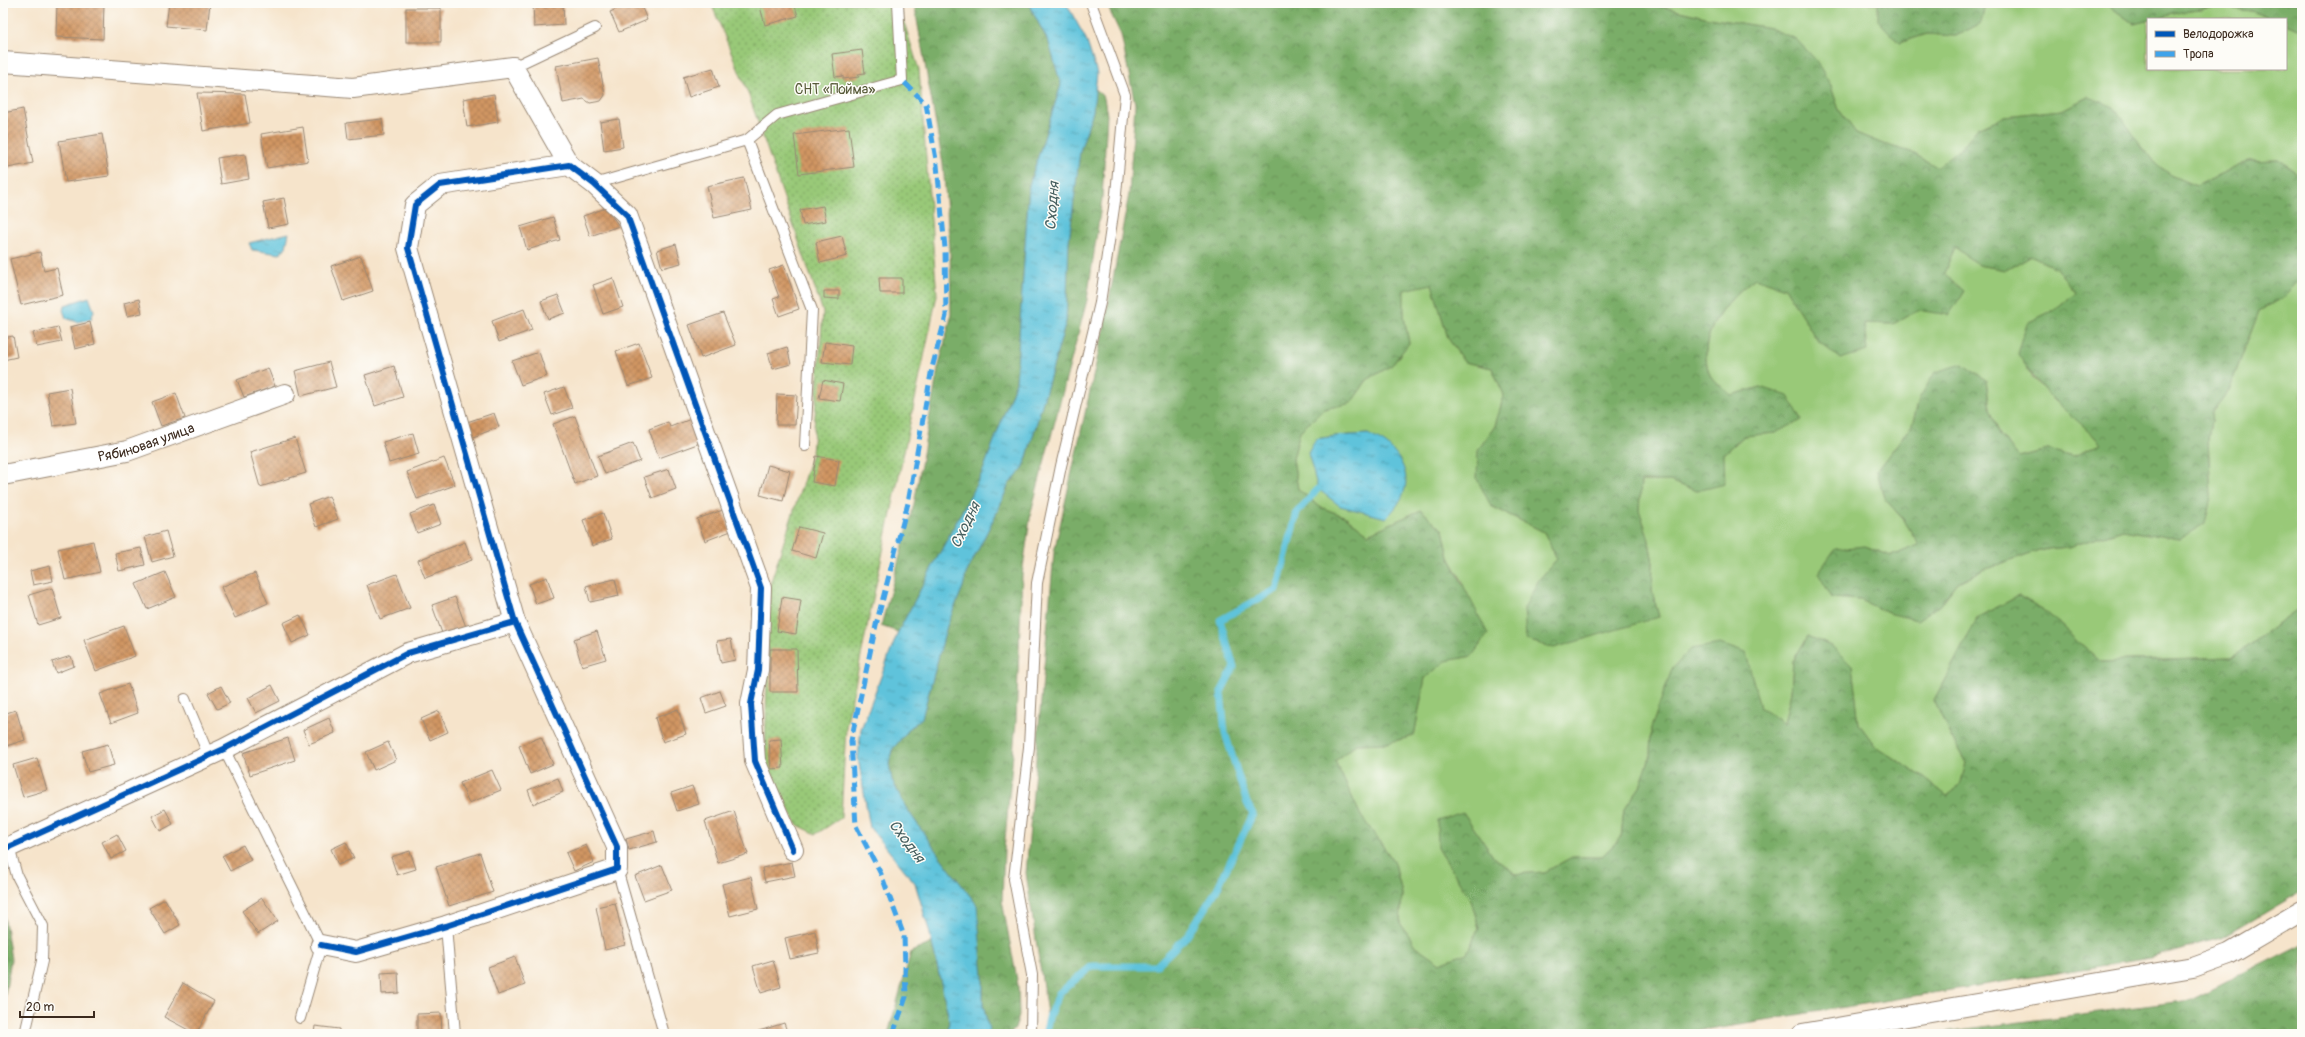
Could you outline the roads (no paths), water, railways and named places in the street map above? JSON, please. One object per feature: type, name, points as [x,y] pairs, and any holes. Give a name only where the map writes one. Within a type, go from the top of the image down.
[{"type":"street","points":[[3,62],[353,88],[513,67],[569,165],[594,184],[626,215],[761,588],[758,670],[751,704],[755,761],[794,850]]},
{"type":"street","points":[[321,945],[356,952],[446,926],[617,869],[617,847],[515,622],[408,248],[416,205],[440,185],[569,165]]},
{"type":"street","name":"Рябиновая улица","points":[[3,475],[127,451],[286,394]]},
{"type":"street","points":[[6,847],[216,753],[408,653],[515,622]]},
{"type":"street","points":[[1802,1034],[2192,967],[2229,954],[2302,911]]},
{"type":"lane","points":[[594,184],[747,140],[777,115],[902,80],[898,3]]},
{"type":"lane","points":[[1031,1034],[1032,975],[1014,879],[1028,747],[1036,582],[1061,466],[1100,303],[1116,194],[1125,95],[1091,3]]},
{"type":"lane","points":[[513,67],[595,28]]},
{"type":"lane","points":[[747,140],[812,310],[805,446]]},
{"type":"lane","points":[[185,698],[321,945],[300,1018]]},
{"type":"lane","points":[[6,847],[17,876],[43,926],[42,961],[24,1034]]},
{"type":"lane","points":[[617,869],[664,1034]]},
{"type":"lane","points":[[446,926],[455,1034]]},
{"type":"water","name":"Сходня","points":[[1028,3],[1066,3],[1086,39],[1097,73],[1093,111],[1080,151],[1069,242],[1066,322],[1024,467],[1009,484],[998,510],[966,574],[963,587],[947,626],[922,718],[911,727],[892,750],[889,764],[892,780],[905,806],[938,854],[977,905],[983,976],[983,1004],[990,1034],[948,1034],[949,1019],[929,930],[915,883],[870,828],[858,758],[861,729],[898,632],[982,473],[1016,382],[1029,185],[1061,85],[1049,43]]},
{"type":"water","points":[[289,233],[286,247],[280,254],[252,250],[249,243]]},
{"type":"water","points":[[89,297],[94,311],[91,319],[77,322],[66,318],[63,310],[65,305]]},
{"type":"water","points":[[1368,434],[1389,447],[1398,458],[1406,476],[1404,493],[1394,510],[1386,518],[1340,506],[1318,489],[1308,453],[1316,439]]},
{"type":"waterway","points":[[1045,1034],[1050,1014],[1059,993],[1092,966],[1156,966],[1187,936],[1216,891],[1253,814],[1247,803],[1225,733],[1221,692],[1234,667],[1220,620],[1277,589],[1297,512],[1318,489]]},
{"type":"park label","name":"СНТ «Пойма»","points":[[835,89]]}]
